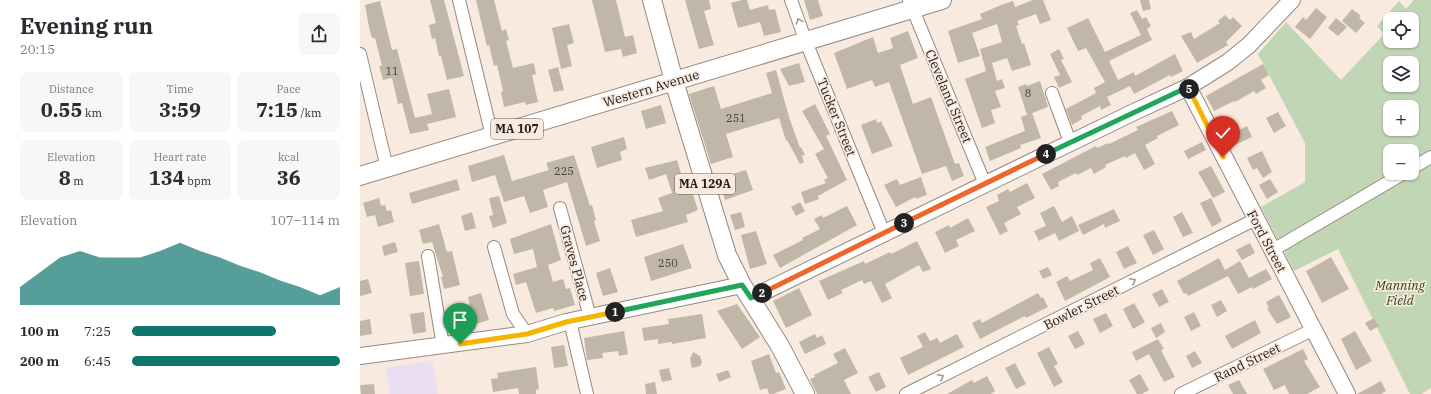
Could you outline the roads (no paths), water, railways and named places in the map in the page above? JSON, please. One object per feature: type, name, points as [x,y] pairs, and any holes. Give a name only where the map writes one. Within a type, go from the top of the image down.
[{"type":"main road","points":[[652,0],[674,81]]},
{"type":"main road","name":"Western Avenue","points":[[360,176],[806,42],[911,5],[942,0]]},
{"type":"main road","name":"MA 129A","points":[[674,81],[727,255],[746,292],[780,346],[805,394]]},
{"type":"street","points":[[460,0],[492,136]]},
{"type":"street","name":"Tucker Street","points":[[791,0],[806,42],[884,233]]},
{"type":"street","points":[[360,356],[527,334],[590,317],[746,292],[884,233],[1070,142],[1188,87],[1238,55],[1292,0]]},
{"type":"street","name":"Cleveland Street","points":[[911,5],[985,184]]},
{"type":"street","points":[[360,54],[387,168]]},
{"type":"street","name":"Ford Street","points":[[1188,87],[1347,394]]},
{"type":"street","points":[[1052,93],[1070,142]]},
{"type":"street","points":[[1419,164],[1431,157]]},
{"type":"street","points":[[1272,250],[1392,180]]},
{"type":"street","name":"Graves Place","points":[[560,208],[590,317]]},
{"type":"street","name":"Bowler Street","points":[[906,394],[1256,220]]},
{"type":"street","points":[[494,247],[513,314],[527,334]]},
{"type":"street","points":[[428,256],[443,346]]},
{"type":"street","points":[[570,322],[586,394]]},
{"type":"street","name":"Rand Street","points":[[1181,394],[1314,329]]},
{"type":"park label","name":"Manning Field","points":[[1400,292]]}]
